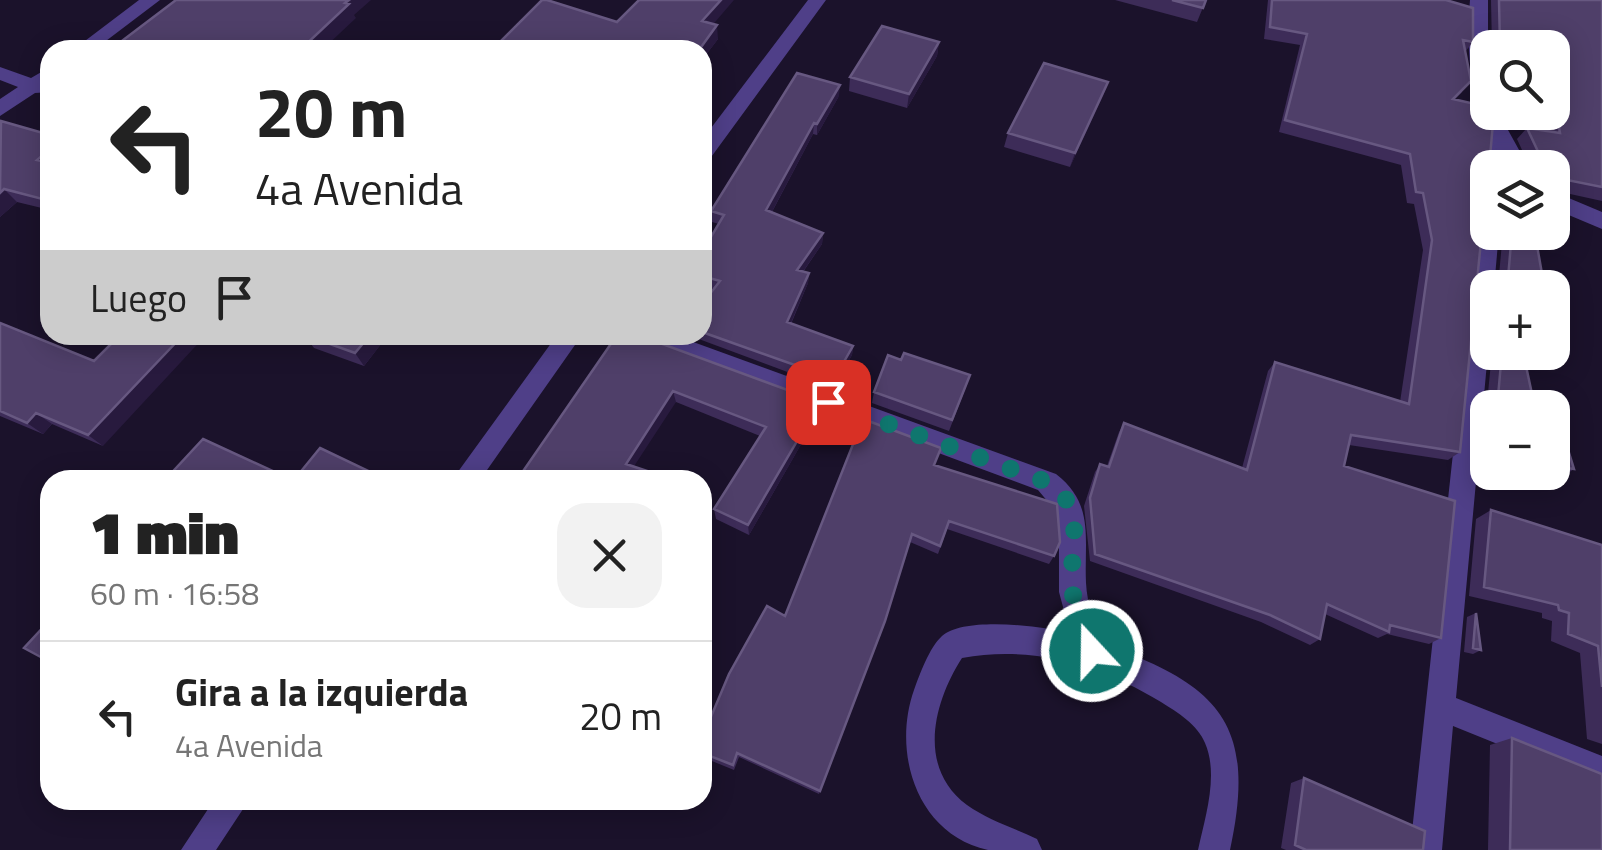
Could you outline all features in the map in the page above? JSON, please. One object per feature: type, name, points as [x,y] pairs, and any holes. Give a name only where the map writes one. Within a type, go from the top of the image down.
[{"type":"street","points":[[96,40],[151,0]]},
{"type":"street","points":[[712,142],[817,0]]},
{"type":"street","points":[[1472,8],[1482,103],[1504,150]]},
{"type":"street","points":[[0,73],[40,89]]},
{"type":"street","points":[[0,110],[40,90]]},
{"type":"street","points":[[1496,150],[1497,141]]},
{"type":"street","points":[[1570,207],[1602,222]]},
{"type":"street","points":[[1426,850],[1486,250]]},
{"type":"street","points":[[471,470],[563,345]]},
{"type":"street","points":[[673,345],[1047,482],[1062,492],[1071,504],[1074,523],[1074,604],[1092,651]]},
{"type":"street","points":[[1026,850],[952,813],[930,786],[918,754],[919,722],[934,671],[952,645],[985,637],[1048,642],[1092,651],[1196,706],[1214,728],[1223,750],[1226,779],[1214,850]]},
{"type":"street","points":[[1440,706],[1602,771]]},
{"type":"street","points":[[197,850],[226,810]]},
{"type":"building","points":[[176,0],[349,0],[311,40],[123,40]]},
{"type":"building","points":[[542,0],[617,22],[639,0],[721,0],[702,21],[717,25],[706,40],[502,40]]},
{"type":"building","points":[[1172,0],[1206,0],[1203,8]]},
{"type":"building","points":[[1272,0],[1446,0],[1473,8],[1470,41],[1463,40],[1470,82],[1453,99],[1470,103],[1470,130],[1492,130],[1491,150],[1470,150],[1470,250],[1480,250],[1478,270],[1470,270],[1470,352],[1460,452],[1351,435],[1344,466],[1455,501],[1441,638],[1390,625],[1389,632],[1327,604],[1320,639],[1270,615],[1095,554],[1090,498],[1100,464],[1109,467],[1124,423],[1247,470],[1275,362],[1409,404],[1432,240],[1423,193],[1416,192],[1410,154],[1285,120],[1307,34],[1270,27]]},
{"type":"building","points":[[1499,0],[1602,0],[1602,187],[1570,181],[1570,150],[1537,150],[1528,130],[1570,130],[1570,30],[1500,30]]},
{"type":"building","points":[[882,26],[939,42],[909,94],[850,77]]},
{"type":"building","points":[[1044,63],[1108,82],[1075,153],[1008,133]]},
{"type":"building","points":[[797,73],[840,85],[817,124],[814,123],[766,210],[823,233],[797,270],[809,273],[787,322],[853,346],[834,379],[712,336],[712,291],[720,281],[712,279],[712,235],[724,215],[712,209]]},
{"type":"building","points":[[1,121],[40,132],[37,160],[40,198],[4,189],[0,193]]},
{"type":"building","points":[[1510,250],[1538,250],[1541,270],[1509,270]]},
{"type":"building","points":[[0,323],[40,339],[40,345],[54,345],[94,361],[110,345],[174,345],[88,435],[36,413],[27,423],[0,411]]},
{"type":"building","points":[[333,345],[362,345],[355,353]]},
{"type":"building","points":[[610,345],[665,345],[820,402],[748,525],[714,509],[766,427],[673,391],[626,464],[644,470],[524,470]]},
{"type":"building","points":[[904,353],[970,375],[952,420],[874,392],[888,355],[901,360]]},
{"type":"building","points":[[1500,370],[1527,370],[1531,390],[1499,390]]},
{"type":"building","points":[[863,419],[941,448],[934,465],[1057,504],[1060,542],[1054,556],[949,521],[940,546],[912,534],[885,621],[820,791],[737,753],[733,765],[712,757],[712,714],[729,674],[767,606],[785,616]]},
{"type":"building","points":[[203,439],[270,470],[174,470]]},
{"type":"building","points":[[320,448],[366,470],[302,470]]},
{"type":"building","points":[[1491,510],[1602,545],[1602,687],[1598,646],[1568,634],[1569,613],[1559,610],[1558,605],[1484,587]]},
{"type":"building","points":[[1476,613],[1481,650],[1473,648]]},
{"type":"building","points":[[40,631],[40,657],[24,648]]},
{"type":"building","points":[[1512,738],[1602,774],[1602,850],[1510,850]]},
{"type":"building","points":[[1304,778],[1425,831],[1423,850],[1306,850],[1295,845]]},
{"type":"route","points":[[828,402],[1047,482],[1062,492],[1071,504],[1074,523],[1074,604],[1092,651]]}]
